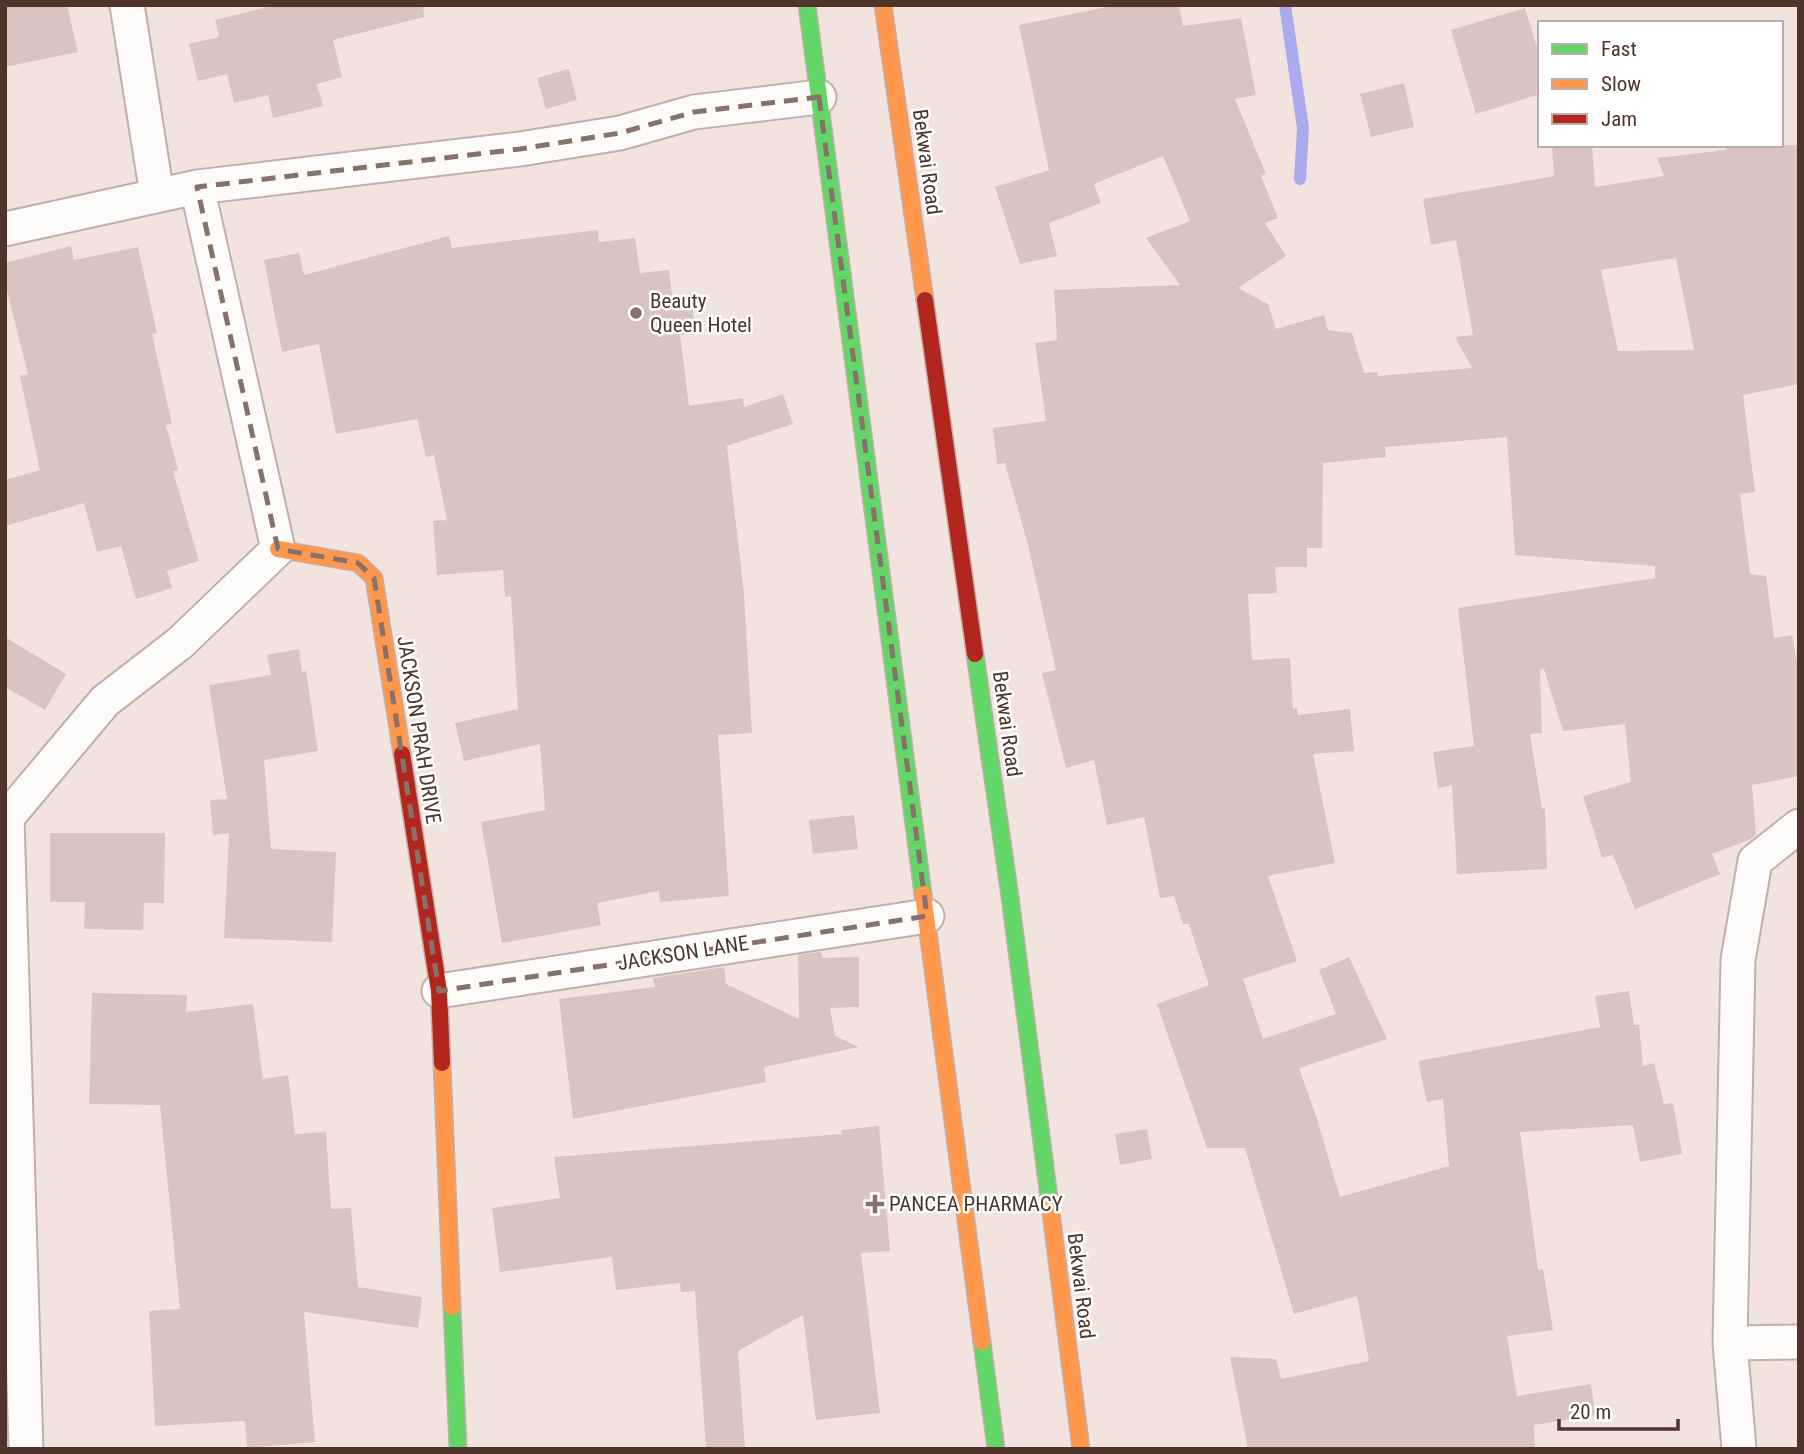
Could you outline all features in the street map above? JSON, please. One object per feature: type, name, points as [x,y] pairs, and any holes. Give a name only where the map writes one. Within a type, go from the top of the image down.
[{"type":"main road","points":[[807,5],[996,1449]]},
{"type":"main road","name":"Bekwai Road","points":[[883,5],[1010,897],[1081,1449]]},
{"type":"main road","name":"JACKSON PRAH DRIVE","points":[[278,548],[358,563],[374,578],[439,991],[458,1449]]},
{"type":"street","points":[[127,5],[157,195]]},
{"type":"street","points":[[5,229],[197,187],[520,149],[620,133],[694,112],[819,97]]},
{"type":"street","points":[[26,1449],[6,819],[105,701],[180,643],[278,548],[197,187]]},
{"type":"street","points":[[1739,1449],[1730,1343],[1738,960],[1755,861],[1799,826]]},
{"type":"street","name":"JACKSON LANE","points":[[439,991],[927,916]]},
{"type":"street","points":[[1730,1343],[1799,1342]]},
{"type":"highlighted area","points":[[819,97],[927,916],[439,991],[374,578],[358,563],[278,549],[197,187],[520,149],[620,133],[694,112]]},
{"type":"building","points":[[5,5],[67,5],[78,52],[5,67]]},
{"type":"building","points":[[275,5],[423,5],[424,17],[333,40],[342,77],[317,84],[323,106],[273,118],[268,95],[234,103],[227,74],[198,81],[189,44],[219,37],[215,20]]},
{"type":"building","points":[[1116,5],[1179,5],[1183,26],[1241,18],[1256,95],[1235,99],[1266,174],[1261,176],[1278,218],[1265,223],[1286,256],[1238,288],[1268,304],[1276,329],[1324,315],[1328,330],[1352,333],[1364,373],[1378,372],[1378,376],[1472,368],[1455,337],[1473,335],[1456,240],[1431,245],[1423,199],[1554,176],[1552,147],[1592,147],[1595,187],[1664,176],[1657,158],[1726,150],[1724,147],[1799,145],[1799,384],[1743,395],[1755,492],[1740,494],[1750,574],[1766,576],[1774,638],[1792,635],[1799,674],[1799,776],[1752,785],[1756,835],[1712,854],[1720,874],[1635,909],[1613,855],[1602,858],[1583,796],[1631,782],[1625,724],[1563,731],[1544,669],[1540,670],[1542,733],[1530,734],[1542,809],[1545,808],[1547,869],[1457,874],[1452,785],[1438,788],[1433,752],[1474,746],[1458,608],[1655,578],[1655,566],[1515,555],[1507,437],[1385,447],[1386,457],[1323,463],[1322,548],[1307,548],[1307,567],[1275,567],[1277,593],[1248,594],[1252,660],[1290,658],[1293,709],[1297,708],[1298,715],[1350,709],[1354,751],[1313,754],[1335,863],[1268,876],[1297,961],[1243,979],[1263,1039],[1336,1014],[1319,970],[1349,957],[1387,1039],[1299,1068],[1340,1197],[1449,1166],[1443,1099],[1427,1102],[1418,1061],[1600,1027],[1595,996],[1629,991],[1634,1025],[1639,1025],[1643,1066],[1654,1063],[1664,1104],[1673,1103],[1682,1154],[1640,1162],[1633,1125],[1520,1132],[1538,1270],[1543,1269],[1553,1330],[1507,1336],[1517,1396],[1591,1384],[1595,1415],[1534,1425],[1535,1449],[1248,1449],[1230,1357],[1276,1359],[1281,1379],[1369,1361],[1357,1296],[1294,1314],[1245,1148],[1207,1148],[1157,1004],[1209,985],[1189,924],[1183,924],[1174,896],[1160,898],[1144,817],[1107,825],[1094,760],[1066,768],[1042,673],[1056,670],[1028,545],[1005,463],[997,464],[993,428],[1046,421],[1035,343],[1057,340],[1054,290],[1180,285],[1146,238],[1190,221],[1163,156],[1094,184],[1101,203],[1049,223],[1057,256],[1020,264],[995,187],[1049,170],[1019,25]],"holes":[[[1676,258],[1694,350],[1618,351],[1601,270]]]},
{"type":"building","points":[[1525,8],[1538,50],[1538,95],[1476,114],[1451,30]]},
{"type":"building","points":[[569,69],[577,100],[546,109],[537,78]]},
{"type":"building","points":[[1404,83],[1414,127],[1371,137],[1360,94]]},
{"type":"building","points":[[598,230],[599,242],[635,238],[640,273],[669,270],[672,296],[691,294],[696,334],[680,335],[689,406],[743,398],[744,407],[783,394],[793,424],[727,446],[744,594],[752,733],[718,735],[729,896],[660,902],[659,891],[597,903],[601,925],[502,943],[481,822],[545,810],[540,744],[464,761],[455,723],[518,709],[511,596],[505,597],[503,570],[437,575],[433,521],[447,520],[434,455],[426,457],[417,419],[336,434],[319,344],[282,352],[264,260],[299,253],[304,275],[449,236],[452,248]]},
{"type":"building","points":[[71,246],[74,260],[138,247],[157,333],[152,334],[172,424],[166,425],[178,470],[173,471],[199,561],[167,571],[172,588],[136,599],[121,546],[97,552],[84,503],[5,526],[5,480],[40,470],[20,376],[28,374],[5,283],[5,263]]},
{"type":"building","points":[[5,637],[66,674],[45,710],[5,687]]},
{"type":"building","points":[[299,649],[302,672],[306,671],[318,751],[264,760],[271,849],[336,852],[332,942],[224,938],[229,833],[213,835],[210,800],[227,799],[209,685],[271,675],[267,655]]},
{"type":"building","points":[[854,815],[858,849],[813,854],[809,820]]},
{"type":"building","points":[[50,833],[165,833],[164,903],[144,903],[143,930],[84,929],[85,902],[50,902]]},
{"type":"building","points":[[821,952],[822,958],[859,957],[859,1007],[830,1008],[835,1036],[859,1047],[764,1067],[766,1082],[573,1119],[559,999],[655,987],[653,978],[724,967],[726,984],[799,1019],[798,955]]},
{"type":"building","points":[[92,993],[187,995],[186,1012],[253,1004],[263,1079],[288,1075],[295,1134],[326,1132],[331,1209],[351,1208],[358,1287],[422,1297],[418,1328],[304,1312],[315,1442],[247,1448],[245,1421],[155,1426],[149,1311],[180,1309],[160,1105],[89,1104]]},
{"type":"building","points":[[879,1126],[890,1251],[861,1253],[880,1413],[816,1420],[803,1315],[738,1351],[745,1449],[706,1449],[695,1291],[681,1292],[680,1283],[616,1290],[612,1257],[500,1272],[492,1208],[560,1198],[554,1157],[842,1134],[841,1130]]},
{"type":"building","points":[[1147,1129],[1152,1159],[1120,1165],[1115,1134]]},
{"type":"waterway","points":[[1285,5],[1303,128],[1300,179]]},
{"type":"traffic: fast","points":[[807,5],[923,894]]},
{"type":"traffic: fast","points":[[975,654],[1050,1205]]},
{"type":"traffic: fast","points":[[452,1307],[458,1449]]},
{"type":"traffic: fast","points":[[982,1342],[996,1449]]},
{"type":"traffic: slow","points":[[883,5],[925,300]]},
{"type":"traffic: slow","points":[[278,549],[358,563],[374,578],[402,754]]},
{"type":"traffic: slow","points":[[923,894],[982,1342]]},
{"type":"traffic: slow","points":[[442,1063],[452,1307]]},
{"type":"traffic: slow","points":[[1050,1205],[1081,1449]]},
{"type":"traffic: jam","points":[[925,300],[975,654]]},
{"type":"traffic: jam","points":[[402,754],[439,991],[442,1063]]},
{"type":"place","name":"Beauty Queen Hotel","points":[[636,313]]},
{"type":"place","name":"PANCEA PHARMACY","points":[[875,1204]]}]
